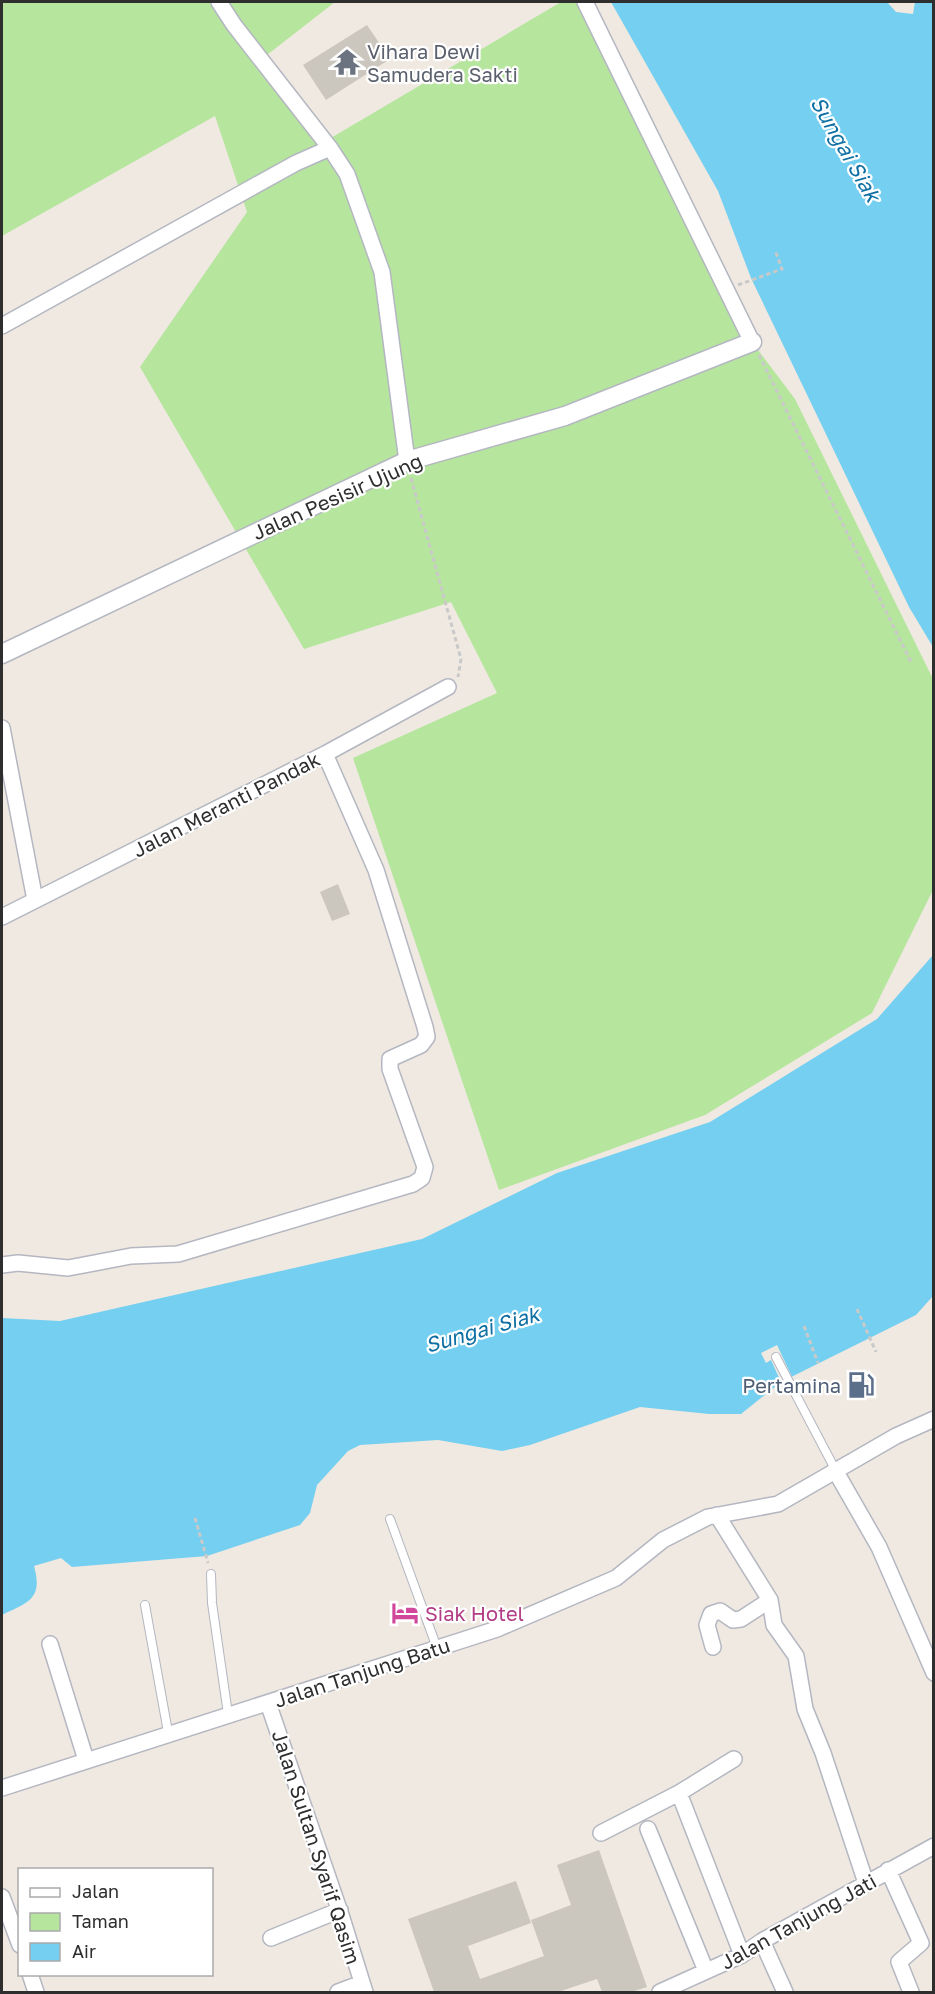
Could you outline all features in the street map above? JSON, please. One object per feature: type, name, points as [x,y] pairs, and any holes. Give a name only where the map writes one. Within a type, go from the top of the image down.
[{"type":"street","points":[[219,2],[234,26],[330,148],[347,174],[382,272],[407,461]]},
{"type":"street","points":[[585,2],[752,342]]},
{"type":"street","points":[[2,326],[296,163],[330,148]]},
{"type":"street","name":"Jalan Pesisir Ujung","points":[[2,654],[407,461],[565,416],[752,342]]},
{"type":"street","name":"Jalan Meranti Pandak","points":[[2,917],[325,754],[448,687]]},
{"type":"street","points":[[2,728],[35,900]]},
{"type":"street","points":[[2,1265],[18,1263],[68,1269],[131,1256],[178,1254],[413,1184],[422,1178],[425,1167],[390,1069],[390,1059],[421,1045],[426,1037],[425,1026],[376,870],[325,754]]},
{"type":"street","name":"Jalan Tanjung Batu","points":[[2,1788],[168,1732],[268,1703],[497,1629],[616,1578],[663,1540],[717,1515],[778,1504],[896,1436],[933,1419]]},
{"type":"street","points":[[836,1472],[879,1547],[933,1673]]},
{"type":"street","points":[[717,1515],[770,1600],[771,1620],[796,1656],[805,1709],[823,1753],[866,1883]]},
{"type":"street","points":[[712,1647],[707,1625],[711,1614],[720,1611],[733,1620],[741,1619],[770,1600]]},
{"type":"street","points":[[50,1644],[86,1760]]},
{"type":"street","name":"Jalan Sultan Syarif Qasim","points":[[268,1703],[340,1910],[363,1988]]},
{"type":"street","points":[[601,1833],[679,1793],[734,1759]]},
{"type":"street","points":[[679,1793],[742,1954]]},
{"type":"street","points":[[648,1829],[706,1971]]},
{"type":"street","name":"Jalan Tanjung Jati","points":[[666,1991],[742,1954],[888,1870],[933,1849]]},
{"type":"street","points":[[888,1870],[921,1943],[899,1962],[911,1992]]},
{"type":"street","points":[[2,1897],[18,1940]]},
{"type":"street","points":[[271,1938],[340,1910]]},
{"type":"street","points":[[762,1941],[785,1992]]},
{"type":"street","points":[[31,1976],[36,1992]]},
{"type":"street","points":[[338,1992],[363,1988]]},
{"type":"lane","points":[[776,1357],[836,1472]]},
{"type":"lane","points":[[390,1519],[437,1648]]},
{"type":"lane","points":[[211,1574],[212,1603],[228,1714]]},
{"type":"lane","points":[[145,1605],[168,1732]]},
{"type":"path","points":[[750,280],[782,269],[775,250]]},
{"type":"path","points":[[752,342],[911,662]]},
{"type":"path","points":[[407,461],[461,659],[459,676],[448,687]]},
{"type":"path","points":[[857,1309],[876,1353]]},
{"type":"path","points":[[804,1326],[818,1363]]},
{"type":"path","points":[[195,1518],[211,1574]]},
{"type":"green space","points":[[2,2],[335,2],[254,65],[319,145],[561,2],[584,2],[752,342],[795,399],[933,679],[933,890],[872,1013],[705,1115],[499,1190],[353,758],[497,693],[451,602],[304,649],[140,367],[247,212],[215,116],[2,236]]},
{"type":"water","name":"Sungai Siak","points":[[611,2],[887,2],[896,12],[913,14],[915,2],[933,2],[933,647],[909,607],[751,278],[718,191]]},
{"type":"water","name":"Sungai Siak","points":[[933,955],[933,1296],[916,1315],[781,1382],[741,1414],[709,1414],[640,1407],[530,1445],[502,1451],[438,1440],[360,1445],[348,1451],[317,1485],[310,1513],[300,1525],[207,1556],[72,1567],[61,1558],[34,1566],[37,1586],[32,1598],[2,1615],[2,1318],[60,1321],[422,1239],[557,1173],[710,1122],[877,1019]]},
{"type":"pier","points":[[777,1345],[792,1377],[781,1382],[771,1360],[766,1363],[761,1353]]},
{"type":"building","name":"Vihara Dewi Samudera Sakti","points":[[367,25],[390,59],[326,100],[303,65]]},
{"type":"building","points":[[338,884],[350,914],[332,921],[320,892]]},
{"type":"building","points":[[599,1850],[647,1987],[631,1992],[602,1992],[597,1979],[558,1992],[434,1992],[408,1919],[516,1881],[531,1923],[468,1946],[480,1979],[544,1956],[531,1920],[571,1905],[557,1865]]},
{"type":"place","name":"Vihara Dewi Samudera Sakti","points":[[347,62]]},
{"type":"place","name":"Pertamina","points":[[861,1385]]},
{"type":"place","name":"Siak Hotel","points":[[405,1613]]}]
